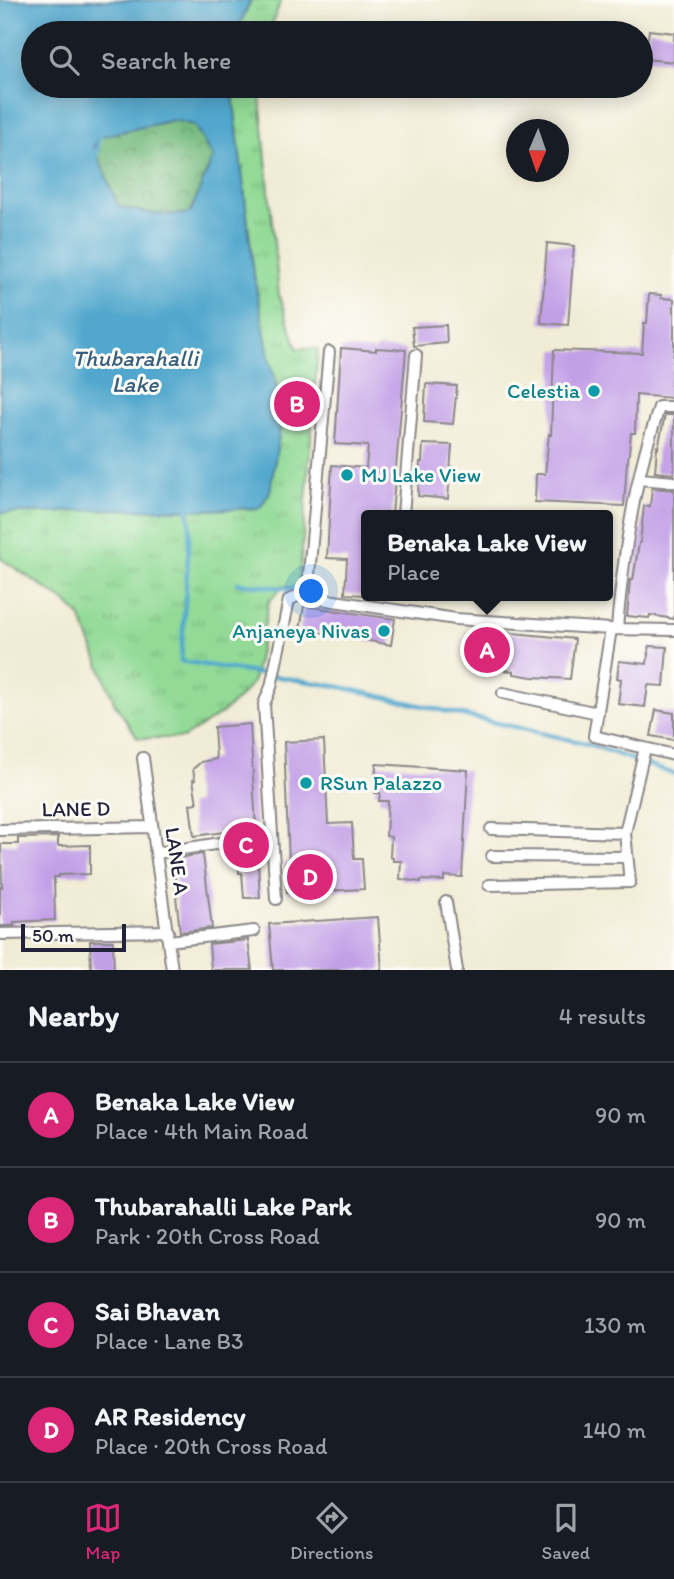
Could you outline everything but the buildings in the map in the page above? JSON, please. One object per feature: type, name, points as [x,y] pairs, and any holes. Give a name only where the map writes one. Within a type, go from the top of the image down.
[{"type":"street","points":[[307,597],[330,352]]},
{"type":"street","points":[[403,510],[416,355]]},
{"type":"street","points":[[674,407],[659,407],[645,453],[594,736],[642,758],[674,755]]},
{"type":"street","points":[[640,479],[674,482]]},
{"type":"street","points":[[276,899],[264,704],[272,682],[289,600],[297,596],[307,597],[456,619],[674,630]]},
{"type":"street","points":[[395,609],[396,601]]},
{"type":"street","points":[[503,693],[598,713]]},
{"type":"street","name":"LANE A","points":[[143,758],[172,970]]},
{"type":"street","points":[[489,886],[630,882],[625,833],[642,758]]},
{"type":"street","name":"LANE D","points":[[0,830],[152,827]]},
{"type":"street","points":[[491,829],[625,833]]},
{"type":"street","points":[[157,853],[221,843]]},
{"type":"street","points":[[492,856],[627,857]]},
{"type":"street","points":[[446,902],[457,970]]},
{"type":"street","points":[[0,934],[168,935],[254,932]]},
{"type":"green space","points":[[251,0],[281,0],[273,21],[241,21]]},
{"type":"green space","points":[[233,98],[260,98],[279,295],[297,348],[318,349],[299,588],[284,586],[269,601],[252,683],[239,698],[222,713],[183,738],[138,738],[115,704],[80,616],[66,602],[0,558],[0,513],[260,508],[282,417],[254,275]]},
{"type":"green space","points":[[173,120],[194,125],[213,157],[190,213],[153,214],[118,206],[94,146],[98,137]]},
{"type":"water","name":"Thubarahalli Lake","points":[[0,0],[251,0],[241,21],[21,21],[21,98],[233,98],[254,275],[282,417],[270,492],[260,508],[107,509],[0,513]],"holes":[[[173,120],[194,125],[213,157],[190,213],[154,214],[118,206],[94,146],[98,137]]]},
{"type":"waterway","points":[[96,159],[100,134]]},
{"type":"waterway","points":[[187,504],[190,525],[181,661],[341,687],[588,744],[674,774]]},
{"type":"waterway","points":[[237,583],[301,590]]},
{"type":"place","name":"Celestia","points":[[594,391]]},
{"type":"place","name":"Thubarahalli Lake Park","points":[[297,404]]},
{"type":"place","name":"MJ Lake View","points":[[347,475]]},
{"type":"place","name":"Anjaneya Nivas","points":[[384,631]]},
{"type":"place","name":"Benaka Lake View","points":[[487,650]]},
{"type":"place","name":"RSun Palazzo","points":[[306,783]]},
{"type":"place","name":"Sai Bhavan","points":[[246,845]]},
{"type":"place","name":"AR Residency","points":[[310,877]]}]
